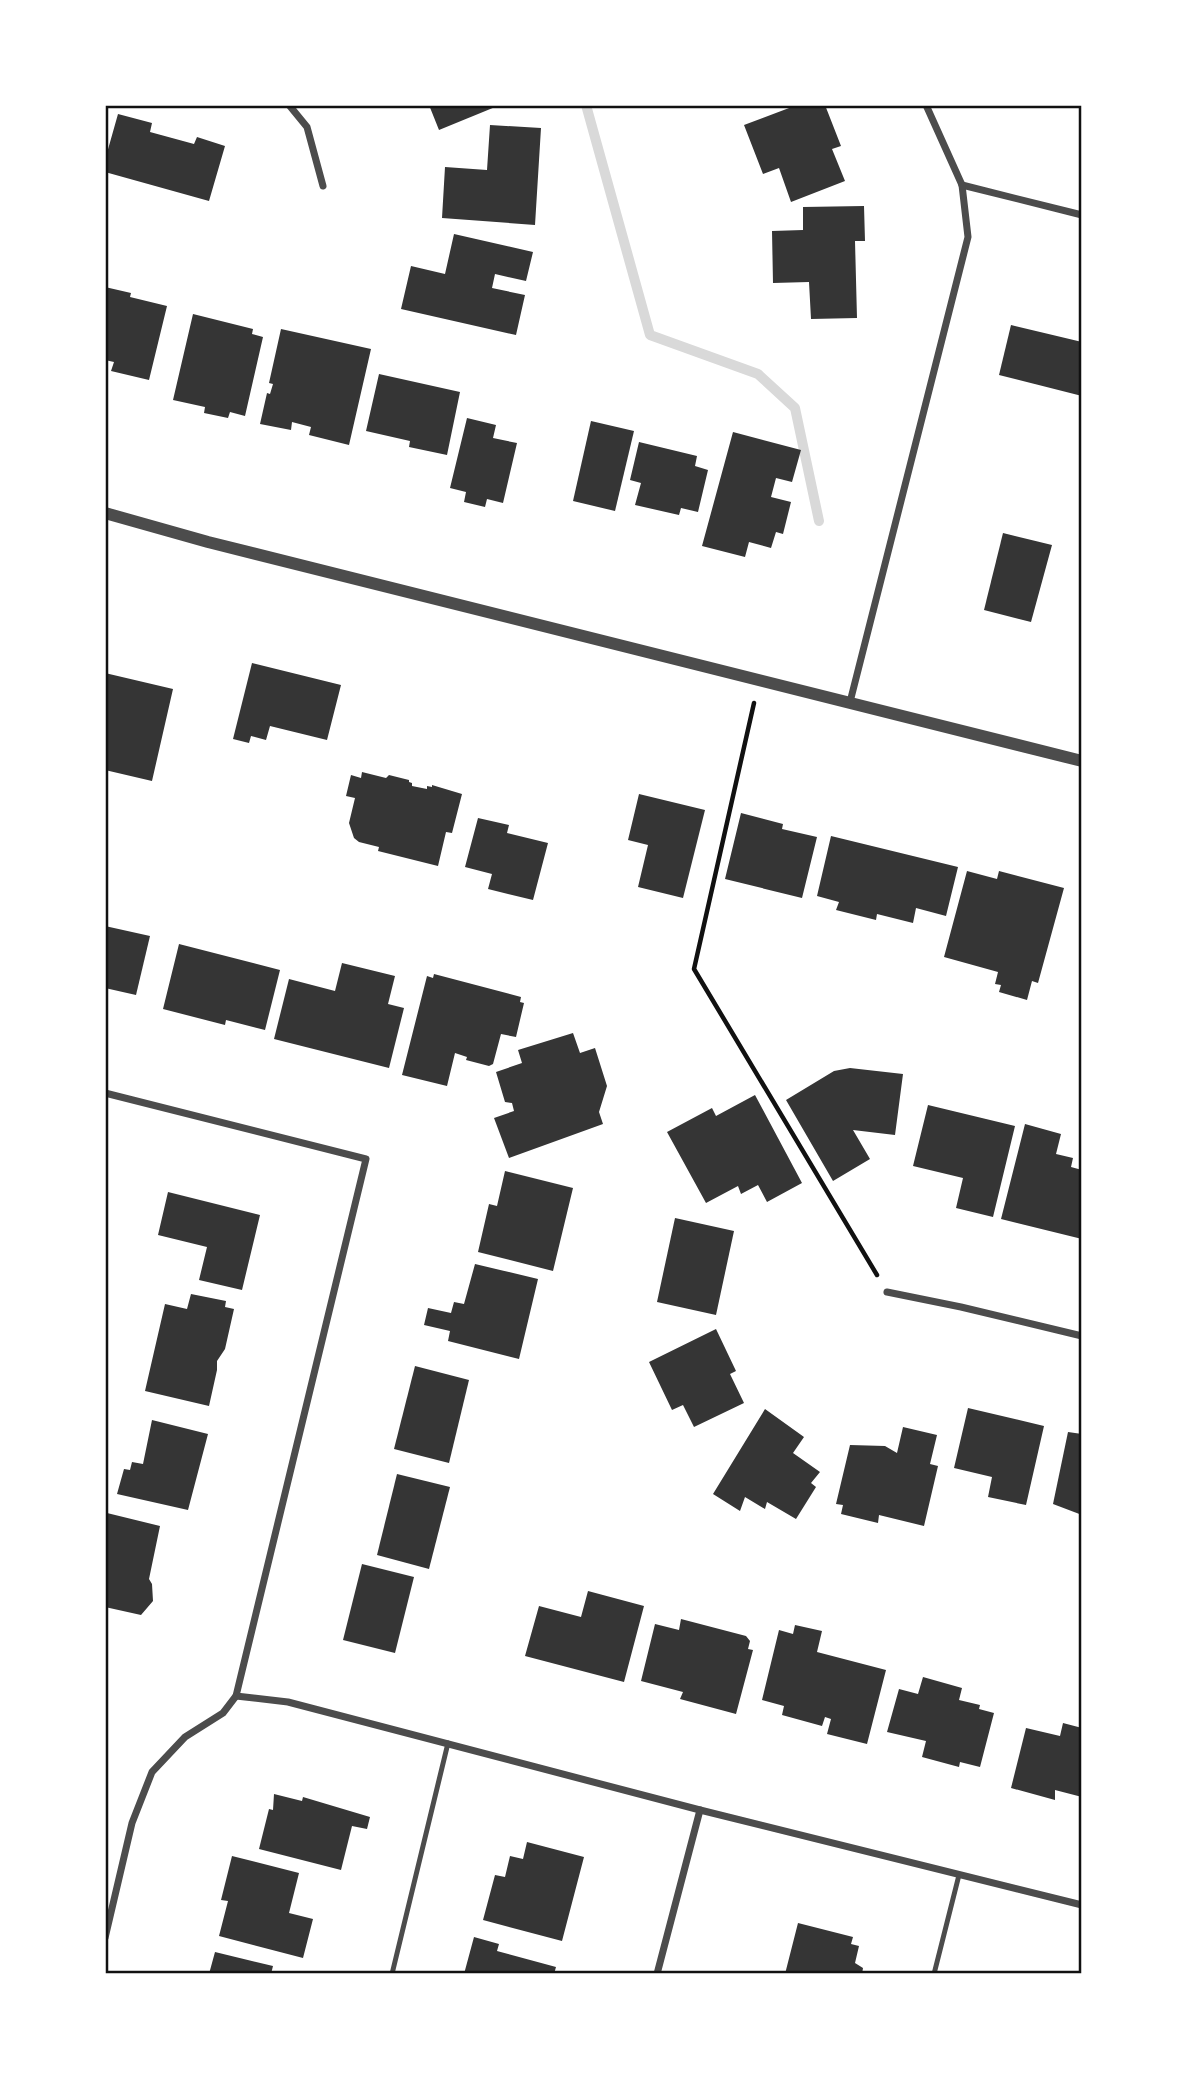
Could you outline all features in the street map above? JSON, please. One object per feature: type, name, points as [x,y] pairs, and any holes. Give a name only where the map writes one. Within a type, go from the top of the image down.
[{"type":"street","points":[[289,105],[307,127],[323,187]]},
{"type":"street","points":[[850,702],[968,237],[962,185],[926,105]]},
{"type":"street","points":[[962,185],[1082,215]]},
{"type":"street","points":[[105,513],[208,542],[1082,761]]},
{"type":"street","points":[[105,1093],[366,1159],[236,1696],[223,1713],[185,1737],[152,1772],[132,1823],[105,1938]]},
{"type":"street","points":[[887,1292],[1082,1336]]},
{"type":"street","points":[[236,1696],[288,1702],[700,1810],[1082,1905]]},
{"type":"street","points":[[657,1974],[700,1810]]},
{"type":"lane","points":[[391,1974],[448,1744]]},
{"type":"lane","points":[[934,1974],[959,1875]]},
{"type":"path","points":[[759,679],[694,969],[887,1292]]},
{"type":"building","points":[[429,105],[500,105],[439,130]]},
{"type":"building","points":[[797,105],[825,105],[841,146],[832,149],[845,181],[791,202],[779,168],[763,174],[744,125]]},
{"type":"building","points":[[118,114],[152,123],[150,132],[194,144],[197,137],[225,146],[209,201],[105,172],[105,160]]},
{"type":"building","points":[[490,125],[541,128],[535,225],[442,218],[445,167],[487,170]]},
{"type":"building","points":[[864,206],[865,241],[855,241],[857,318],[811,319],[809,282],[773,283],[772,231],[803,230],[803,207]]},
{"type":"building","points":[[454,234],[533,252],[526,281],[495,274],[492,288],[525,295],[516,335],[401,309],[411,266],[445,274]]},
{"type":"building","points":[[105,287],[131,293],[130,297],[167,306],[149,380],[111,371],[114,362],[105,360]]},
{"type":"building","points":[[193,314],[253,329],[252,334],[263,337],[245,416],[230,412],[228,418],[204,413],[205,407],[173,400]]},
{"type":"building","points":[[1011,325],[1082,342],[1082,396],[999,375]]},
{"type":"building","points":[[281,329],[371,349],[349,445],[309,435],[311,427],[292,422],[291,430],[260,424],[267,393],[270,394],[273,384],[269,383]]},
{"type":"building","points":[[379,374],[460,392],[447,455],[409,447],[410,441],[366,431]]},
{"type":"building","points":[[467,418],[496,425],[493,438],[517,443],[503,503],[487,499],[485,507],[464,502],[466,492],[450,488]]},
{"type":"building","points":[[591,421],[634,431],[615,511],[573,501]]},
{"type":"building","points":[[733,432],[801,450],[792,482],[776,478],[771,497],[791,502],[783,534],[776,532],[771,548],[749,542],[745,557],[702,546]]},
{"type":"building","points":[[639,442],[697,456],[695,466],[708,470],[698,512],[681,508],[679,515],[635,505],[641,483],[630,480]]},
{"type":"building","points":[[1003,533],[1052,545],[1031,622],[984,610]]},
{"type":"building","points":[[252,663],[341,685],[327,740],[270,726],[266,740],[251,736],[249,743],[233,739]]},
{"type":"building","points":[[105,673],[173,689],[152,781],[105,770]]},
{"type":"building","points":[[362,772],[409,780],[412,786],[427,789],[427,786],[432,785],[462,794],[452,833],[446,832],[438,866],[378,851],[379,847],[354,838],[349,823],[355,798],[346,796],[351,775],[361,778]]},
{"type":"building","points":[[639,794],[705,810],[683,898],[638,887],[648,845],[628,840]]},
{"type":"building","points":[[741,813],[783,824],[782,829],[817,837],[802,898],[725,879]]},
{"type":"building","points":[[478,818],[509,825],[507,833],[548,843],[533,900],[488,889],[492,874],[465,867]]},
{"type":"building","points":[[831,836],[958,867],[946,916],[916,908],[913,923],[877,914],[876,920],[836,910],[839,902],[817,896]]},
{"type":"building","points":[[967,871],[997,879],[999,871],[1064,888],[1038,983],[1032,981],[1027,1000],[999,992],[1001,985],[995,984],[998,972],[944,957]]},
{"type":"building","points":[[105,926],[150,936],[136,995],[105,988]]},
{"type":"building","points":[[179,944],[280,970],[265,1030],[226,1020],[225,1025],[163,1009]]},
{"type":"building","points":[[342,963],[395,976],[388,1004],[404,1008],[389,1068],[274,1039],[289,979],[335,991]]},
{"type":"building","points":[[434,974],[521,997],[520,1002],[524,1003],[516,1037],[501,1034],[493,1064],[489,1066],[466,1060],[467,1057],[455,1053],[447,1086],[402,1075],[427,976],[433,978]]},
{"type":"building","points":[[573,1033],[580,1053],[595,1048],[607,1086],[599,1112],[603,1124],[509,1158],[494,1118],[514,1111],[512,1103],[505,1102],[496,1072],[522,1063],[518,1050]]},
{"type":"building","points":[[850,1068],[903,1074],[895,1135],[853,1130],[870,1159],[833,1181],[786,1100],[834,1071]]},
{"type":"building","points":[[755,1095],[802,1183],[767,1202],[758,1185],[741,1194],[738,1186],[706,1203],[667,1132],[712,1108],[716,1116]]},
{"type":"building","points":[[928,1105],[1015,1126],[993,1217],[956,1208],[963,1178],[913,1166]]},
{"type":"building","points":[[1025,1124],[1061,1134],[1056,1154],[1073,1158],[1071,1167],[1082,1170],[1082,1239],[1001,1219]]},
{"type":"building","points":[[505,1171],[573,1188],[553,1271],[478,1252],[489,1204],[497,1206]]},
{"type":"building","points":[[168,1192],[260,1215],[242,1290],[199,1280],[207,1247],[158,1235]]},
{"type":"building","points":[[675,1218],[734,1231],[716,1315],[657,1302]]},
{"type":"building","points":[[475,1264],[538,1279],[519,1359],[448,1341],[450,1331],[424,1325],[428,1308],[451,1313],[454,1302],[464,1304]]},
{"type":"building","points":[[191,1294],[226,1301],[225,1307],[234,1309],[225,1349],[217,1361],[209,1406],[145,1391],[165,1304],[187,1309]]},
{"type":"building","points":[[716,1329],[736,1371],[730,1374],[744,1403],[694,1427],[683,1405],[672,1410],[649,1362]]},
{"type":"building","points":[[415,1366],[469,1380],[449,1463],[394,1449]]},
{"type":"building","points":[[968,1408],[1044,1426],[1026,1505],[988,1497],[992,1477],[954,1468]]},
{"type":"building","points":[[765,1409],[804,1437],[793,1453],[820,1472],[811,1483],[816,1487],[796,1519],[767,1502],[765,1509],[745,1497],[740,1511],[713,1494]]},
{"type":"building","points":[[152,1420],[208,1434],[188,1510],[117,1494],[124,1469],[130,1470],[132,1462],[143,1464]]},
{"type":"building","points":[[903,1427],[937,1435],[930,1464],[938,1466],[924,1526],[879,1515],[878,1523],[841,1514],[843,1505],[836,1504],[850,1445],[885,1446],[897,1453]]},
{"type":"building","points":[[1068,1432],[1082,1434],[1082,1515],[1053,1504]]},
{"type":"building","points":[[397,1474],[450,1487],[429,1569],[377,1555]]},
{"type":"building","points":[[107,1513],[160,1526],[149,1579],[153,1601],[141,1615],[105,1607]]},
{"type":"building","points":[[362,1564],[414,1577],[395,1653],[343,1640]]},
{"type":"building","points":[[588,1591],[644,1606],[624,1682],[525,1656],[539,1606],[581,1617]]},
{"type":"building","points":[[681,1619],[746,1636],[750,1641],[748,1649],[753,1650],[736,1714],[680,1699],[683,1692],[641,1681],[655,1624],[679,1630]]},
{"type":"building","points":[[795,1625],[822,1631],[817,1652],[886,1670],[867,1744],[827,1734],[831,1719],[825,1717],[822,1726],[782,1715],[784,1706],[762,1700],[779,1630],[793,1634]]},
{"type":"building","points":[[923,1677],[962,1688],[959,1700],[980,1705],[979,1709],[994,1713],[980,1767],[960,1762],[959,1767],[922,1757],[926,1741],[887,1732],[899,1689],[918,1694]]},
{"type":"building","points":[[1063,1723],[1082,1728],[1082,1797],[1055,1790],[1055,1800],[1011,1788],[1026,1728],[1060,1736]]},
{"type":"building","points":[[274,1794],[302,1801],[303,1797],[370,1817],[367,1829],[352,1826],[341,1870],[259,1849],[269,1809],[273,1810]]},
{"type":"building","points":[[527,1842],[584,1857],[562,1941],[483,1920],[495,1875],[505,1877],[510,1856],[523,1859]]},
{"type":"building","points":[[232,1856],[299,1873],[289,1913],[313,1919],[303,1958],[219,1936],[228,1901],[221,1900]]},
{"type":"building","points":[[798,1923],[853,1937],[851,1944],[859,1946],[855,1963],[863,1968],[862,1974],[785,1974]]},
{"type":"building","points":[[474,1937],[499,1944],[497,1951],[556,1967],[554,1974],[464,1974]]},
{"type":"building","points":[[215,1952],[273,1966],[271,1974],[209,1974]]},
{"type":"waterway","points":[[586,105],[650,335],[758,374],[795,408],[819,521]]}]
